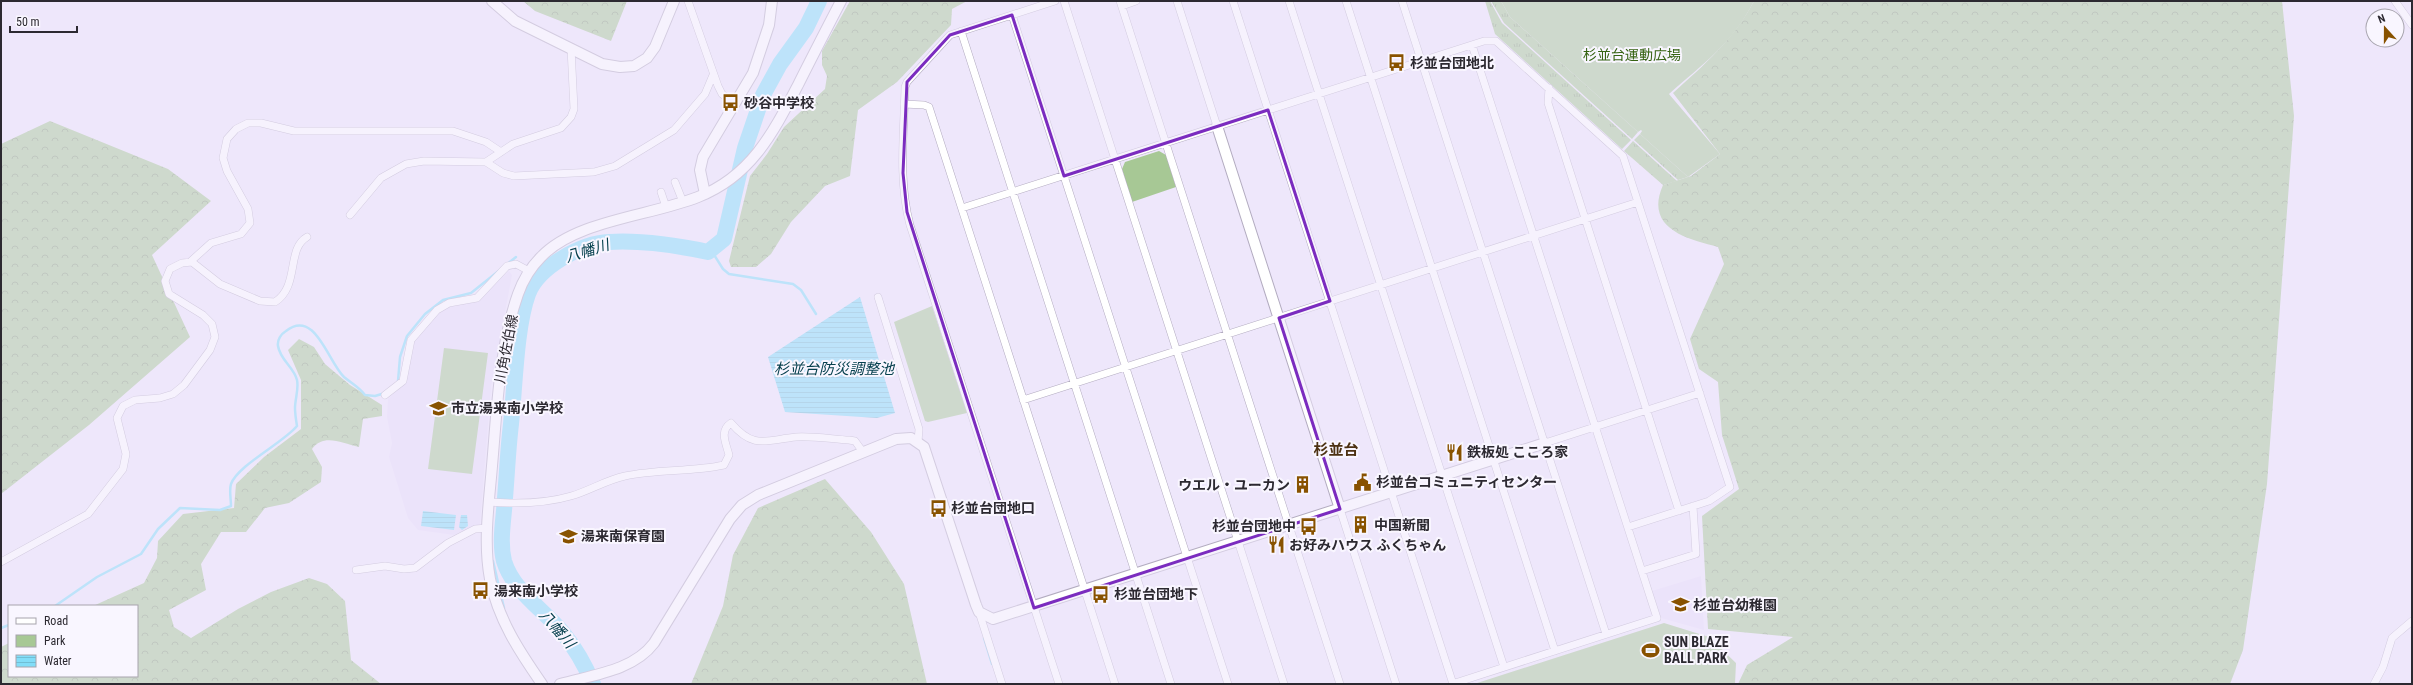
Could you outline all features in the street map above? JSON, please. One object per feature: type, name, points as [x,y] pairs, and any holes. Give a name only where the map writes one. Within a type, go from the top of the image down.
[{"type":"street","points":[[492,1],[515,21],[602,64],[620,67],[634,66],[647,58],[654,47],[674,1]]},
{"type":"street","points":[[688,1],[696,31],[706,48],[713,75],[722,94],[736,104]]},
{"type":"street","points":[[705,194],[700,170],[703,157],[736,104],[753,73],[768,25],[772,1]]},
{"type":"street","name":"川角佐伯線","points":[[542,684],[513,641],[499,610],[488,562],[488,528],[492,502],[501,371],[518,295],[529,271],[547,251],[574,234],[683,202],[705,194],[723,185],[744,169],[759,153],[776,127],[841,1]]},
{"type":"street","points":[[1055,1],[961,31],[947,38],[907,82],[904,104],[903,180],[907,212],[1059,684]]},
{"type":"street","points":[[1064,1],[1284,684]]},
{"type":"street","points":[[1136,1],[1121,3],[1340,684]]},
{"type":"street","points":[[1177,1],[1396,684]]},
{"type":"street","points":[[1233,1],[1453,684],[1657,618],[1472,45]]},
{"type":"street","points":[[1289,1],[1504,667]]},
{"type":"street","points":[[1346,1],[1555,651]]},
{"type":"street","points":[[1402,1],[1606,634]]},
{"type":"street","points":[[2396,1],[2412,26]]},
{"type":"street","points":[[1012,15],[1228,684]]},
{"type":"street","points":[[961,31],[1171,684]]},
{"type":"street","points":[[962,208],[1472,45],[1490,40],[1496,41],[1622,153],[1730,487],[1710,501],[1628,527]]},
{"type":"street","points":[[486,162],[513,144],[561,128],[571,117],[574,102],[571,48]]},
{"type":"street","points":[[350,215],[380,178],[406,164],[424,162],[486,162],[514,176],[608,170],[674,130],[705,94],[713,75]]},
{"type":"street","points":[[1549,88],[1548,103],[1679,511]]},
{"type":"street","points":[[904,104],[924,105],[929,107],[1115,684]]},
{"type":"street","points":[[1,562],[88,514],[123,469],[126,454],[117,418],[123,406],[135,400],[160,398],[173,394],[184,385],[210,350],[213,344],[214,331],[208,319],[174,298],[166,288],[166,275],[175,265],[190,262],[211,243],[241,234],[250,223],[248,209],[227,171],[223,158],[224,145],[231,133],[248,123],[262,123],[294,131],[453,131],[486,142],[501,152]]},
{"type":"street","points":[[675,182],[683,202]]},
{"type":"street","points":[[661,192],[666,207]]},
{"type":"street","points":[[1023,400],[1638,202]]},
{"type":"street","points":[[190,262],[220,284],[260,301],[275,302],[286,291],[293,272],[299,244],[307,237]]},
{"type":"street","points":[[385,395],[403,381],[411,340],[437,310],[448,303],[476,298],[507,266],[516,264],[529,271]]},
{"type":"street","points":[[878,297],[920,429],[918,442]]},
{"type":"street","points":[[979,612],[993,619],[1034,608],[1700,393]]},
{"type":"street","points":[[492,502],[518,504],[571,496],[623,477],[652,471],[724,465],[730,455],[723,435],[726,426],[731,423],[750,439],[764,443],[796,437],[849,440],[855,442],[863,452]]},
{"type":"street","points":[[560,684],[631,663],[649,650],[730,519],[742,505],[758,495],[863,452],[904,438],[918,442],[927,454],[1002,684]]},
{"type":"street","points":[[1642,571],[1696,554],[1693,506]]},
{"type":"street","points":[[356,570],[385,566],[404,570],[415,568],[448,543],[475,529],[488,528]]},
{"type":"street","points":[[2374,684],[2383,667],[2392,638],[2412,621]]},
{"type":"highlighted area","points":[[1012,15],[1064,176],[1268,110],[1330,301],[1279,318],[1340,509],[1034,608],[907,212],[903,173],[907,82],[950,35]]},
{"type":"shaded area","name":"市立湯来南小学校","points":[[509,271],[512,275],[491,387],[480,524],[454,535],[418,530],[408,518],[389,457],[392,443],[387,417],[388,399],[406,382],[414,341],[442,309],[478,300]]},
{"type":"shaded area","name":"杉並台幼稚園","points":[[1701,576],[1704,630],[1661,618],[1652,591]]},
{"type":"green space","points":[[523,1],[627,1],[611,41],[535,11]]},
{"type":"green space","points":[[850,1],[967,1],[952,9],[951,25],[897,82],[858,110],[850,176],[825,186],[791,222],[771,254],[756,267],[731,267],[729,261],[750,176],[767,154],[784,127],[825,89],[827,76],[822,65],[822,51]]},
{"type":"green space","points":[[1485,1],[1490,1],[1502,23],[1631,140],[1622,149],[1495,34]]},
{"type":"green space","points":[[1491,1],[1501,1],[1510,17],[1638,132],[1632,139],[1504,23]]},
{"type":"green space","name":"杉並台運動広場","points":[[1501,1],[1754,1],[1727,41],[1669,94],[1720,154],[1688,177],[1640,134],[1642,131],[1641,130],[1638,132],[1510,17]]},
{"type":"green space","points":[[1754,1],[2282,1],[2294,116],[2267,484],[2243,650],[2230,684],[1738,684],[1747,665],[1793,637],[1708,629],[1702,516],[1739,489],[1722,435],[1718,382],[1699,369],[1690,339],[1724,264],[1718,247],[1693,240],[1671,229],[1659,212],[1659,200],[1663,185],[1691,176],[1720,154],[1673,93],[1718,51],[1746,15]]},
{"type":"green space","points":[[50,121],[168,169],[211,201],[152,255],[190,337],[89,425],[1,494],[1,144]]},
{"type":"green space","points":[[1640,134],[1688,177],[1678,180],[1634,140]]},
{"type":"green space","points":[[1633,141],[1677,181],[1663,185],[1624,151]]},
{"type":"green space","points":[[1159,151],[1166,155],[1176,187],[1132,202],[1122,169],[1125,162]]},
{"type":"green space","points":[[932,306],[967,413],[928,422],[925,421],[894,322]]},
{"type":"green space","points":[[299,339],[314,347],[325,364],[350,385],[382,405],[382,416],[363,419],[359,447],[333,440],[322,441],[317,444],[312,449],[322,467],[321,482],[289,503],[265,508],[246,532],[221,532],[201,564],[206,590],[169,610],[174,627],[191,638],[238,609],[271,592],[309,578],[327,584],[345,601],[351,660],[381,684],[1,684],[1,647],[8,644],[8,677],[138,677],[138,605],[95,605],[144,583],[157,558],[158,541],[183,514],[234,508],[236,484],[264,457],[301,429],[301,380],[288,350]]},
{"type":"green space","points":[[444,348],[488,353],[472,474],[428,469]]},
{"type":"green space","points":[[825,479],[871,532],[904,584],[927,684],[691,684],[723,606],[733,555],[758,508]]},
{"type":"green space","name":"SUN BLAZE BALL PARK","points":[[1664,623],[1709,637],[1736,663],[1735,684],[1474,684]]},
{"type":"water","name":"杉並台防災調整池","points":[[860,297],[895,413],[877,418],[785,412],[768,357]]},
{"type":"water","points":[[423,511],[456,515],[454,530],[421,526]]},
{"type":"water","points":[[461,515],[467,515],[468,526],[462,530],[459,527]]},
{"type":"waterway","name":"八幡川","points":[[593,684],[580,657],[568,639],[514,582],[504,561],[502,530],[516,357],[521,323],[528,294],[533,284],[551,266],[574,252],[598,243],[647,242],[708,252],[724,239],[745,148],[763,95],[780,64],[806,28],[819,1]]},
{"type":"waterway","points":[[711,250],[723,269],[729,274],[793,284],[801,290],[816,314]]},
{"type":"waterway","points":[[398,381],[400,357],[407,336],[425,314],[443,300],[471,293],[516,257]]},
{"type":"waterway","points":[[56,605],[97,577],[141,554],[158,529],[180,508],[220,510],[231,506],[230,486],[235,477],[242,469],[282,440],[297,426],[295,415],[298,387],[297,380],[293,371],[281,355],[278,346],[280,337],[286,331],[296,326],[305,326],[313,331],[344,377],[358,387],[365,395],[375,396],[385,393]]},
{"type":"waterway","points":[[493,561],[504,608]]},
{"type":"waterway","points":[[1,628],[8,625]]},
{"type":"waterway","points":[[984,638],[992,664]]},
{"type":"place","name":"杉並台団地北","points":[[1397,63]]},
{"type":"place","name":"砂谷中学校","points":[[731,103]]},
{"type":"place","name":"市立湯来南小学校","points":[[438,408]]},
{"type":"place","name":"鉄板処 こころ家","points":[[1454,452]]},
{"type":"place","name":"杉並台コミュニティセンター","points":[[1363,482]]},
{"type":"place","name":"ウエル・ユーカン","points":[[1303,485]]},
{"type":"place","name":"杉並台団地口","points":[[938,508]]},
{"type":"place","name":"中国新聞","points":[[1361,525]]},
{"type":"place","name":"杉並台団地中","points":[[1309,526]]},
{"type":"place","name":"湯来南保育園","points":[[568,536]]},
{"type":"place","name":"お好みハウス ふくちゃん","points":[[1276,545]]},
{"type":"place","name":"湯来南小学校","points":[[481,591]]},
{"type":"place","name":"杉並台団地下","points":[[1101,594]]},
{"type":"place","name":"杉並台幼稚園","points":[[1680,605]]},
{"type":"place","name":"SUN BLAZE BALL PARK","points":[[1651,650]]},
{"type":"district","name":"杉並台","points":[[1336,450]]}]
